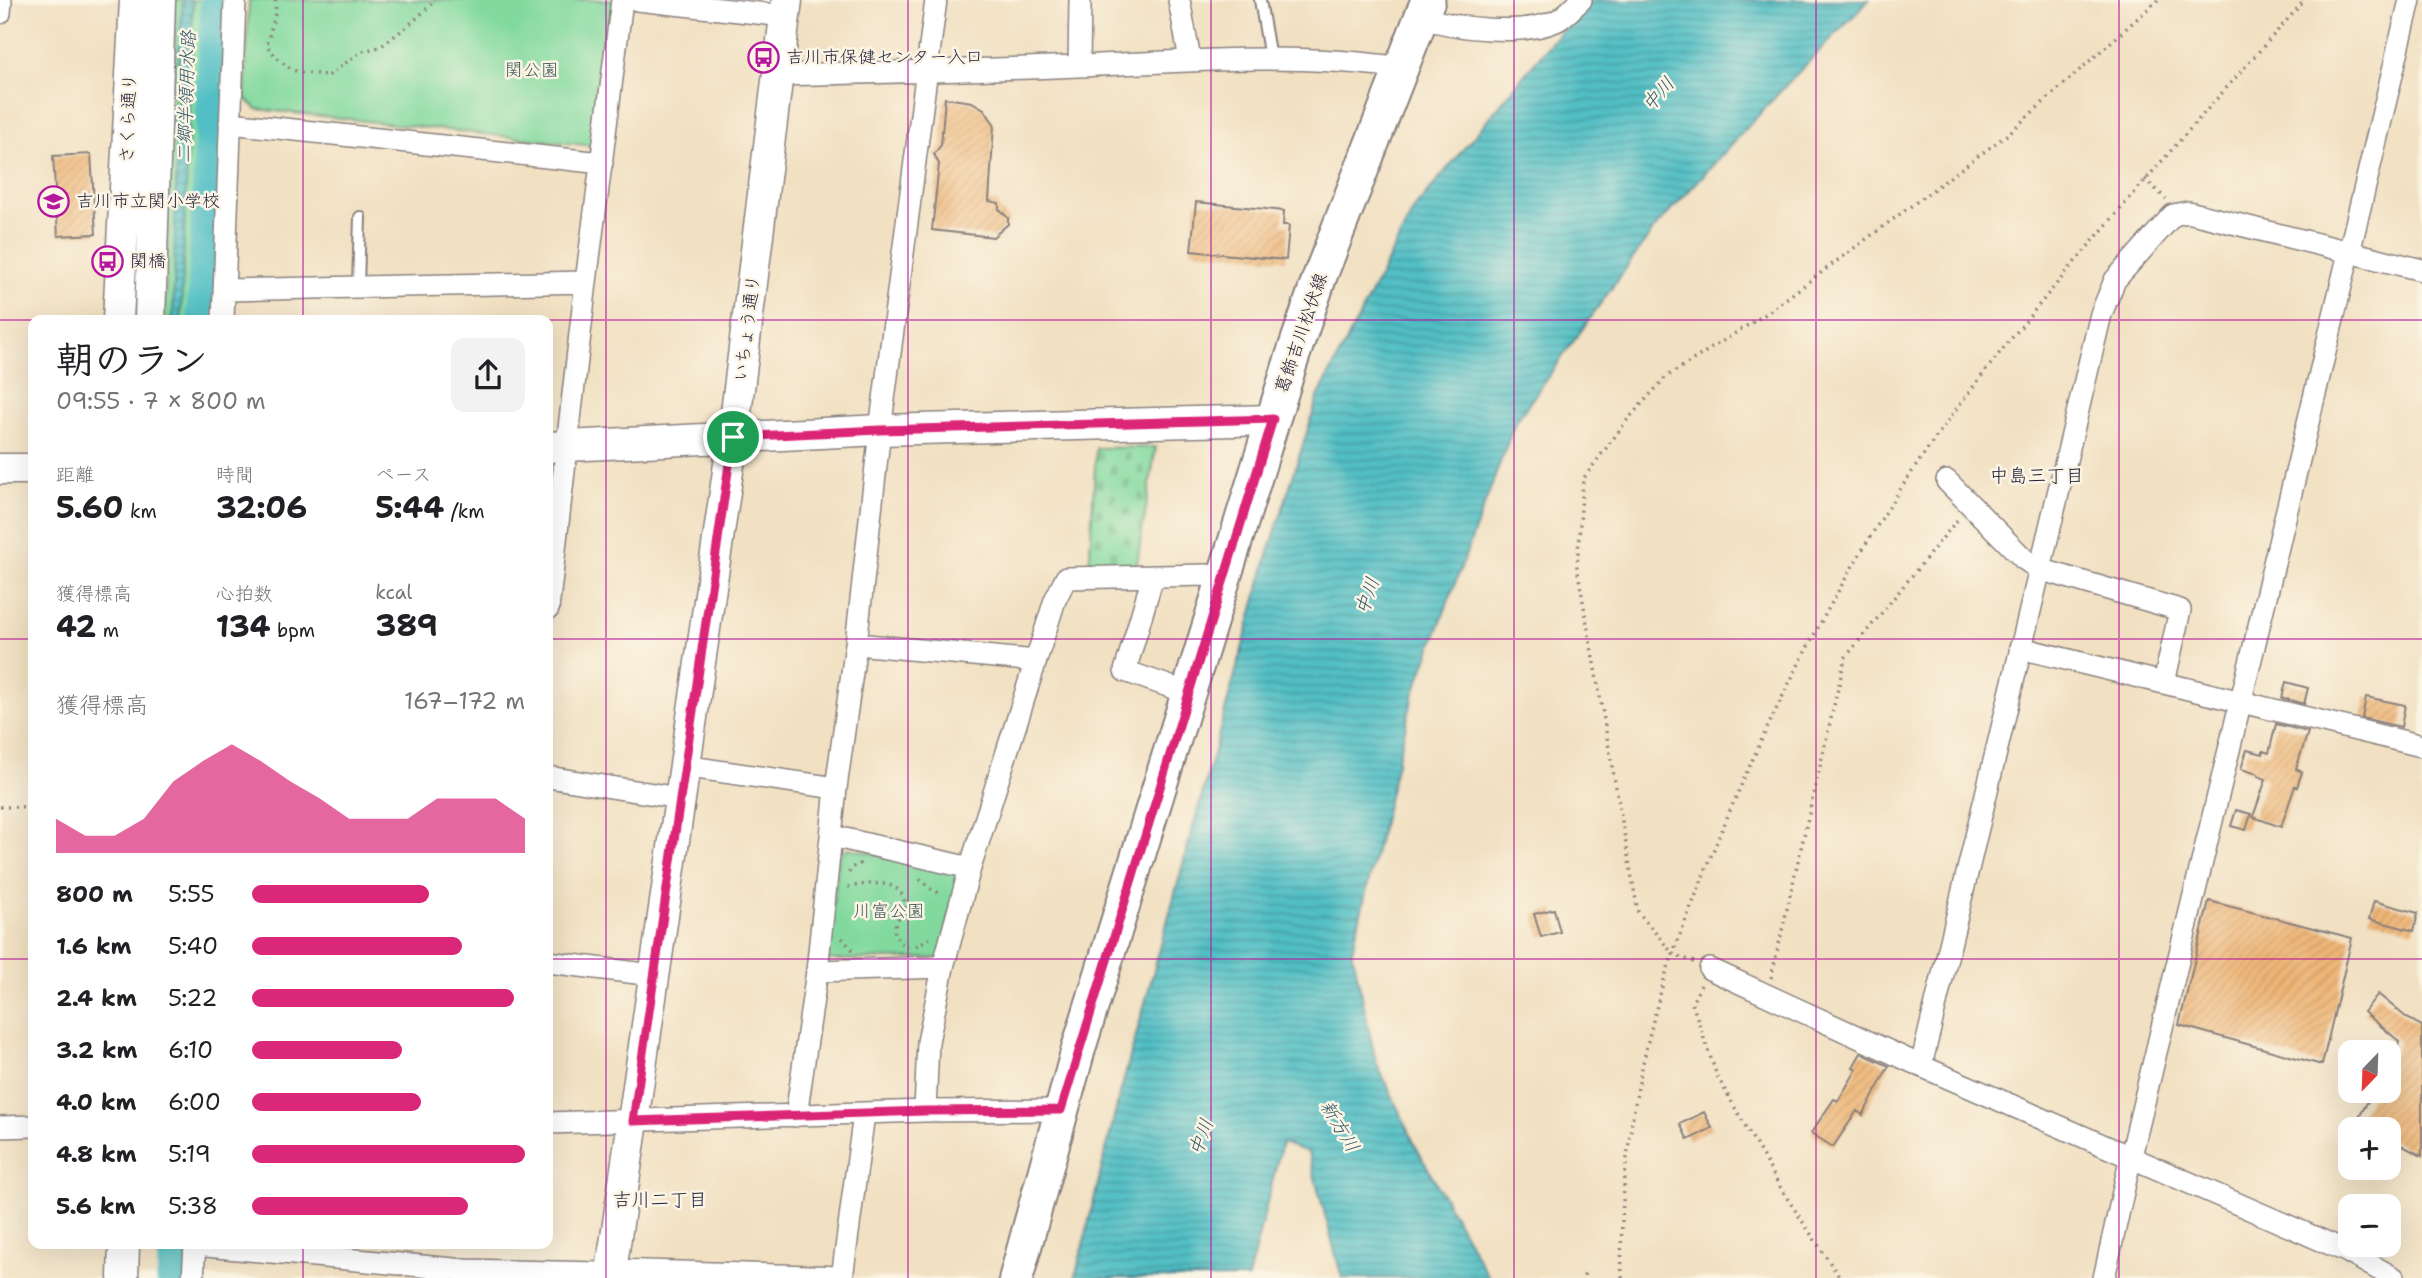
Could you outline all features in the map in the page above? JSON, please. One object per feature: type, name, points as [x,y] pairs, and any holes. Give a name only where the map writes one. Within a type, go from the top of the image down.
[{"type":"main road","name":"葛飾吉川松伏線","points":[[1016,1278],[1061,1110],[1273,419],[1320,276],[1425,8]]},
{"type":"street","points":[[0,13],[1,0]]},
{"type":"street","name":"さくら通り","points":[[118,315],[135,0]]},
{"type":"street","name":"さくら通り","points":[[149,315],[160,0]]},
{"type":"street","points":[[223,315],[235,0]]},
{"type":"street","points":[[553,517],[557,447],[586,282],[622,0]]},
{"type":"street","points":[[637,0],[786,8]]},
{"type":"street","points":[[796,1116],[817,971],[836,788],[936,0]]},
{"type":"street","points":[[1079,66],[1080,0]]},
{"type":"street","points":[[1179,0],[1191,60]]},
{"type":"street","points":[[1425,8],[1441,24],[1531,29],[1559,20],[1581,0]]},
{"type":"street","points":[[2104,1278],[2131,1156],[2410,0]]},
{"type":"street","name":"いちょう通り","points":[[610,1274],[733,437],[786,8]]},
{"type":"street","points":[[778,75],[927,72],[1270,58],[1347,60],[1402,68]]},
{"type":"street","points":[[230,123],[602,163]]},
{"type":"street","points":[[1921,1066],[2101,314],[2115,280],[2160,227],[2173,215],[2188,212],[2422,270]]},
{"type":"street","points":[[225,290],[586,282]]},
{"type":"street","points":[[557,447],[880,430],[1273,419]]},
{"type":"street","points":[[0,469],[28,469]]},
{"type":"street","points":[[1947,481],[2024,559],[2039,569],[2180,610],[2164,683]]},
{"type":"street","points":[[925,1111],[928,1042],[943,967],[970,868],[1055,600],[1066,578],[1207,575],[1223,580]]},
{"type":"street","points":[[1153,576],[1125,671],[1188,693]]},
{"type":"street","points":[[856,644],[1036,661]]},
{"type":"street","points":[[2020,648],[2422,746]]},
{"type":"street","points":[[684,766],[836,788]]},
{"type":"street","points":[[553,778],[679,798]]},
{"type":"street","points":[[832,836],[970,868]]},
{"type":"street","points":[[553,963],[653,975]]},
{"type":"street","points":[[1703,966],[1921,1066],[2346,1251],[2395,1278]]},
{"type":"street","points":[[817,971],[943,967]]},
{"type":"street","points":[[553,1122],[925,1111],[1061,1110]]},
{"type":"street","points":[[216,1249],[317,1268],[464,1274],[598,1273],[842,1278],[864,1114]]},
{"type":"street","points":[[0,1127],[28,1126]]},
{"type":"street","points":[[123,1278],[124,1249]]},
{"type":"street","points":[[193,1278],[195,1249]]},
{"type":"lane","points":[[1260,0],[1270,58]]},
{"type":"lane","points":[[358,287],[360,216]]},
{"type":"path","points":[[275,0],[267,46],[279,60],[297,72],[316,72],[328,76],[362,51],[380,47],[410,24],[433,0]]},
{"type":"path","points":[[1840,1278],[1783,1192],[1717,1076],[1692,1003],[1703,966],[1673,954],[1638,912],[1577,567],[1583,480],[1628,419],[1666,377],[1764,315],[2008,134],[2158,0]]},
{"type":"path","points":[[1622,1278],[1625,1177],[1633,1109],[1661,990],[1729,811],[1790,682],[1861,552],[1918,463],[1988,366],[2145,179],[2305,0]]},
{"type":"path","points":[[2145,179],[2166,198]]},
{"type":"path","points":[[1767,996],[1845,658],[1970,504]]},
{"type":"path","points":[[0,807],[28,807]]},
{"type":"path","points":[[866,861],[851,868],[846,878],[847,889],[885,883],[901,893],[905,912],[896,921],[894,934],[898,942],[909,949],[897,951]]},
{"type":"path","points":[[916,875],[931,889],[942,894]]},
{"type":"path","points":[[840,934],[849,948],[859,953]]},
{"type":"green space","points":[[175,0],[228,0],[214,315],[165,315]]},
{"type":"green space","name":"関公園","points":[[249,0],[614,0],[593,146],[257,109],[245,98]]},
{"type":"green space","points":[[1156,447],[1136,569],[1089,569],[1096,448]]},
{"type":"green space","name":"川富公園","points":[[848,848],[958,872],[959,879],[940,958],[827,960],[839,855]]},
{"type":"water","name":"二郷半領用水路","points":[[183,0],[193,0],[181,315],[173,315],[179,49]]},
{"type":"water","points":[[1590,0],[1869,0],[1788,83],[1654,229],[1515,423],[1413,696],[1352,951],[1376,1062],[1415,1145],[1489,1278],[1342,1278],[1308,1152],[1282,1143],[1248,1278],[1075,1278],[1118,1101],[1267,558],[1318,397],[1414,209],[1554,39]]},
{"type":"building","points":[[945,98],[972,102],[984,109],[994,124],[989,201],[999,203],[999,209],[1008,218],[1008,224],[993,237],[932,230],[939,164],[934,154],[941,145]]},
{"type":"building","points":[[91,154],[96,234],[58,236],[53,156]]},
{"type":"building","points":[[1196,202],[1284,211],[1283,225],[1289,225],[1286,260],[1191,251]]},
{"type":"building","points":[[2286,682],[2308,688],[2304,704],[2282,698]]},
{"type":"building","points":[[2366,697],[2405,705],[2401,727],[2362,718]]},
{"type":"building","points":[[2276,724],[2308,732],[2296,769],[2302,772],[2281,827],[2253,817],[2266,779],[2241,769],[2247,750],[2269,753]]},
{"type":"building","points":[[2236,810],[2251,814],[2246,830],[2231,826]]},
{"type":"building","points":[[2209,901],[2352,938],[2322,1065],[2179,1025]]},
{"type":"building","points":[[2374,901],[2418,913],[2414,931],[2369,919]]},
{"type":"building","points":[[1554,909],[1560,932],[1541,937],[1534,914]]},
{"type":"building","points":[[2378,994],[2407,1018],[2422,1026],[2422,1156],[2401,1145],[2401,1117],[2359,1117],[2367,1103],[2401,1103],[2401,1040],[2364,1012]]},
{"type":"building","points":[[1861,1053],[1889,1066],[1863,1115],[1857,1111],[1833,1147],[1811,1133],[1834,1099],[1838,1101],[1857,1069],[1853,1067]]},
{"type":"building","points":[[1704,1112],[1712,1128],[1688,1140],[1680,1124]]},
{"type":"waterway","points":[[204,315],[218,0]]},
{"type":"waterway","points":[[174,1278],[176,1249]]},
{"type":"place","name":"吉川市保健センター入口","points":[[763,57]]},
{"type":"place","name":"吉川市立関小学校","points":[[53,201]]},
{"type":"place","name":"関橋","points":[[107,261]]},
{"type":"district","name":"中島三丁目","points":[[2037,475]]},
{"type":"district","name":"吉川二丁目","points":[[660,1199]]},
{"type":"route","points":[[1273,419],[1061,1110],[925,1111],[633,1121],[733,437],[1273,419]]},
{"type":"water label","name":"中川","points":[[1658,94]]},
{"type":"water label","name":"中川","points":[[1367,596]]},
{"type":"water label","name":"新方川","points":[[1340,1126]]},
{"type":"water label","name":"中川","points":[[1201,1137]]}]
